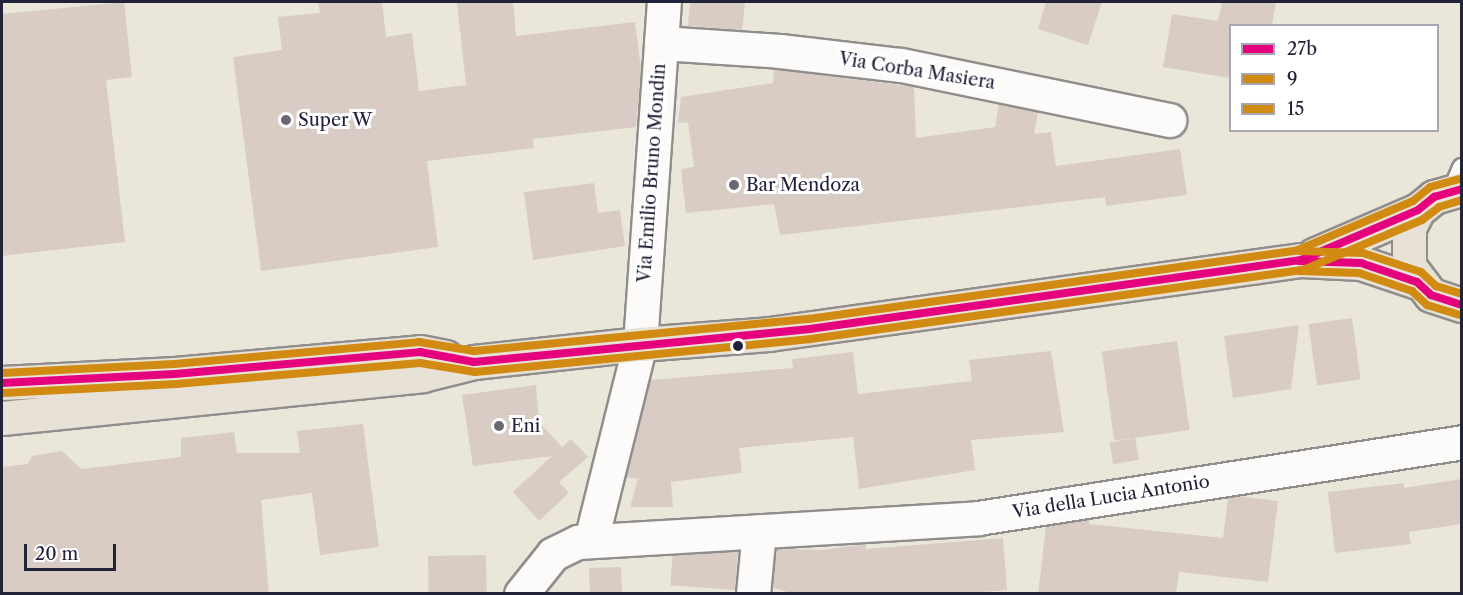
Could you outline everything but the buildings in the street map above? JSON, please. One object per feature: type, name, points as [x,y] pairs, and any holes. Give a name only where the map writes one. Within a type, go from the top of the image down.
[{"type":"main road","points":[[1301,260],[1418,210],[1458,182]]},
{"type":"main road","points":[[1418,210],[1409,228],[1406,248],[1409,266],[1418,282],[1431,295],[1461,305]]},
{"type":"main road","points":[[2,418],[422,375],[474,362],[810,329],[1301,260],[1360,263],[1418,282]]},
{"type":"main road","points":[[2,383],[175,374],[420,352],[474,362]]},
{"type":"street","name":"Via Emilio Bruno Mondin","points":[[591,540],[640,344],[664,2]]},
{"type":"street","name":"Via Corba Masiera","points":[[661,43],[780,51],[901,65],[1169,120]]},
{"type":"street","name":"Via della Lucia Antonio","points":[[521,594],[552,554],[564,547],[591,540],[978,518],[1461,442]]},
{"type":"street","points":[[753,594],[759,531]]},
{"type":"transit line","name":"15","points":[[2,373],[174,364],[419,342],[474,351],[809,319],[1298,250],[1413,201],[1430,187],[1459,179]]},
{"type":"transit line","name":"27b","points":[[2,383],[175,374],[420,352],[474,362],[810,329],[1301,260],[1418,210],[1434,197],[1462,189]]},
{"type":"transit line","name":"9","points":[[3,393],[176,384],[420,363],[475,372],[811,339],[1303,270],[1422,220],[1439,207],[1462,200]]},
{"type":"transit line","name":"15","points":[[1299,251],[1363,253],[1421,272],[1436,286],[1462,294]]},
{"type":"transit line","name":"27b","points":[[1299,261],[1361,263],[1417,282],[1431,295],[1462,305]]},
{"type":"transit line","name":"9","points":[[1299,271],[1359,273],[1412,291],[1427,305],[1459,315]]},
{"type":"place","name":"Super W","points":[[286,120]]},
{"type":"place","name":"Bar Mendoza","points":[[734,185]]},
{"type":"place","name":"Eni","points":[[499,426]]}]
